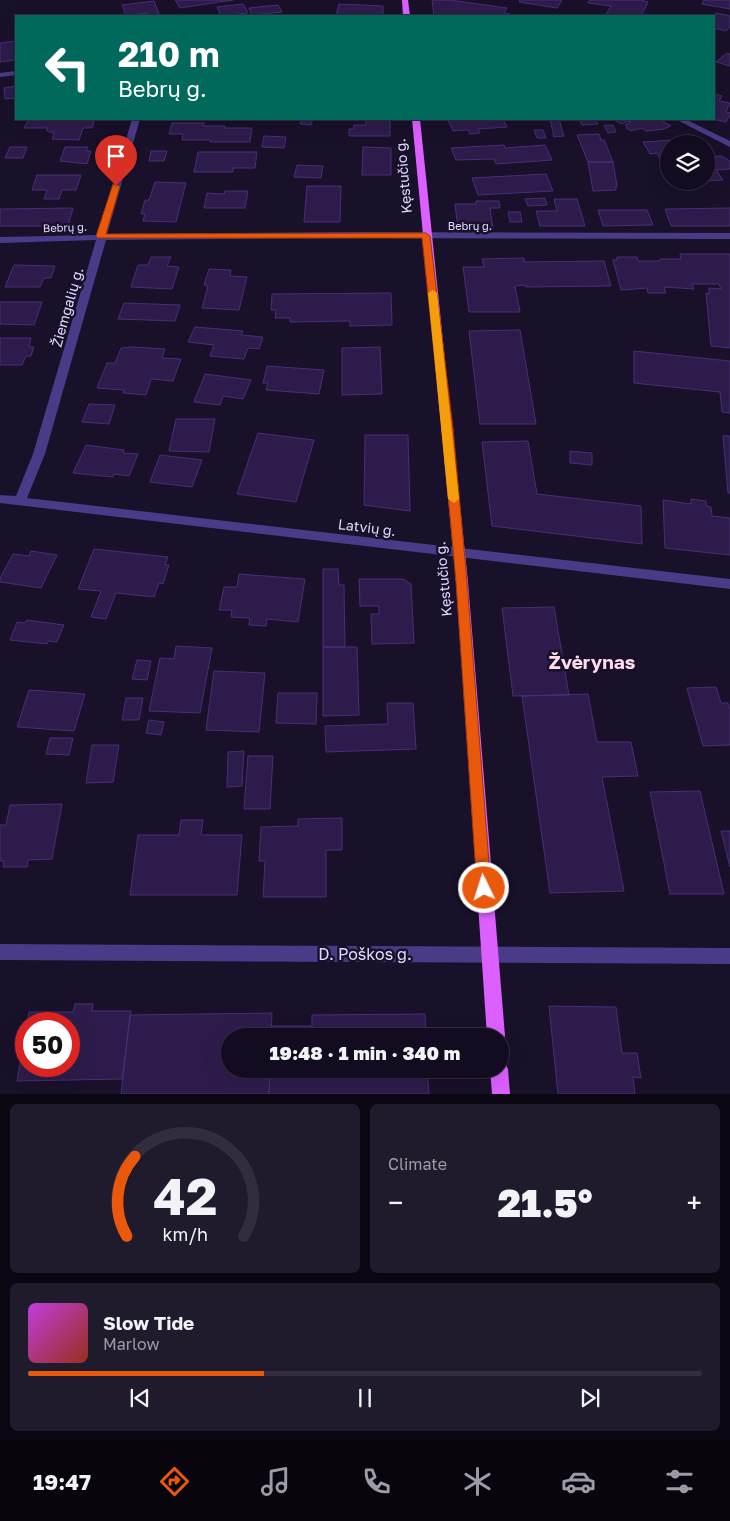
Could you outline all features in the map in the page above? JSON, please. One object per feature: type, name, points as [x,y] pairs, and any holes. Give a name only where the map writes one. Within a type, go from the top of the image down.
[{"type":"main road","points":[[405,0],[407,15]]},
{"type":"main road","name":"Kęstučio g.","points":[[416,120],[426,236],[448,428],[459,552],[495,1028]]},
{"type":"main road","points":[[500,1078],[501,1094]]},
{"type":"street","points":[[0,75],[15,73]]},
{"type":"street","name":"Žiemgalių g.","points":[[20,501],[39,454],[136,120]]},
{"type":"street","points":[[681,120],[730,144]]},
{"type":"street","name":"Bebrų g.","points":[[0,240],[101,236],[730,236]]},
{"type":"street","name":"Latvių g.","points":[[0,499],[730,584]]},
{"type":"street","name":"D. Poškos g.","points":[[0,952],[730,956]]},
{"type":"building","points":[[175,0],[233,0],[180,8]]},
{"type":"building","points":[[432,0],[450,0],[507,8],[504,13],[510,14],[510,15],[434,15]]},
{"type":"building","points":[[520,0],[562,0],[557,8],[519,2]]},
{"type":"building","points":[[590,0],[640,0],[648,2],[642,15],[606,15],[611,6],[588,3]]},
{"type":"building","points":[[704,0],[730,0],[730,9],[702,4]]},
{"type":"building","points":[[154,1],[159,14],[126,15],[122,5]]},
{"type":"building","points":[[243,4],[248,13],[221,15],[217,7]]},
{"type":"building","points":[[339,4],[383,6],[383,15],[336,15]]},
{"type":"building","points":[[278,5],[282,12],[252,15],[249,8]]},
{"type":"building","points":[[716,13],[730,16],[730,27],[726,31],[715,28],[714,15]]},
{"type":"building","points":[[15,41],[15,60],[0,62],[0,43]]},
{"type":"building","points":[[727,53],[730,54],[730,66],[716,62]]},
{"type":"building","points":[[15,86],[15,98],[5,99],[4,88]]},
{"type":"building","points":[[715,94],[722,96],[719,101],[730,103],[726,112],[730,113],[730,115],[726,122],[715,119]]},
{"type":"building","points":[[28,120],[95,120],[92,128],[83,128],[79,140],[52,139],[54,133],[47,131],[47,128],[24,128]]},
{"type":"building","points":[[302,120],[313,120],[311,125],[300,124]]},
{"type":"building","points":[[366,120],[390,120],[390,136],[349,136],[349,129],[354,129],[354,125],[366,125]]},
{"type":"building","points":[[448,120],[504,120],[507,127],[478,129],[480,133],[470,134],[468,130],[453,131]]},
{"type":"building","points":[[550,120],[559,120],[564,136],[554,137]]},
{"type":"building","points":[[579,120],[596,120],[598,124],[582,125]]},
{"type":"building","points":[[615,120],[661,120],[671,126],[664,129],[646,131],[642,128],[631,131],[625,125],[631,122],[628,121],[621,124]]},
{"type":"building","points":[[172,123],[204,123],[203,126],[252,128],[250,142],[182,140],[183,134],[169,134]]},
{"type":"building","points":[[604,125],[613,125],[616,132],[608,133]]},
{"type":"building","points":[[534,130],[543,130],[546,138],[537,138]]},
{"type":"building","points":[[599,134],[601,140],[604,140],[613,162],[588,162],[577,135]]},
{"type":"building","points":[[264,136],[286,137],[284,148],[262,147]]},
{"type":"building","points":[[660,141],[660,159],[657,153],[650,154],[643,142]]},
{"type":"building","points":[[504,145],[505,148],[545,145],[552,160],[496,164],[494,159],[456,160],[451,148]]},
{"type":"building","points":[[10,147],[27,147],[23,158],[5,158]]},
{"type":"building","points":[[65,147],[88,147],[86,151],[91,151],[87,164],[60,161]]},
{"type":"building","points":[[363,147],[391,148],[391,175],[362,175]]},
{"type":"building","points":[[151,151],[167,151],[164,161],[149,161]]},
{"type":"building","points":[[198,152],[257,152],[255,168],[233,168],[233,172],[194,172]]},
{"type":"building","points":[[715,156],[721,156],[730,161],[730,169],[716,170],[723,180],[715,180]]},
{"type":"building","points":[[588,162],[613,162],[616,190],[593,191]]},
{"type":"building","points":[[297,165],[323,166],[321,178],[294,177]]},
{"type":"building","points":[[546,174],[553,191],[478,195],[472,178]]},
{"type":"building","points":[[37,175],[81,175],[76,190],[62,190],[59,199],[44,199],[47,190],[32,190]]},
{"type":"building","points":[[155,182],[186,183],[176,222],[143,221],[145,214],[141,214],[145,200],[149,200]]},
{"type":"building","points":[[307,186],[341,186],[340,222],[304,222]]},
{"type":"building","points":[[225,191],[248,191],[245,208],[204,208],[207,193],[224,194]]},
{"type":"building","points":[[545,198],[547,205],[528,206],[525,199]]},
{"type":"building","points":[[554,199],[577,199],[585,226],[540,226],[536,211],[557,211]]},
{"type":"building","points":[[476,201],[499,201],[500,208],[490,208],[493,229],[458,229],[455,204],[476,204]]},
{"type":"building","points":[[73,208],[68,226],[0,226],[0,209]]},
{"type":"building","points":[[730,208],[730,226],[671,226],[665,209]]},
{"type":"building","points":[[598,210],[647,210],[653,225],[603,226]]},
{"type":"building","points":[[508,212],[520,212],[522,222],[510,222]]},
{"type":"building","points":[[680,254],[730,254],[730,348],[711,346],[706,293],[709,294],[709,288],[721,289],[719,284],[692,284],[694,289],[664,287],[666,293],[648,293],[647,288],[621,290],[613,260],[617,260],[617,257],[637,257],[638,261],[660,261],[660,259],[681,259]]},
{"type":"building","points":[[151,257],[171,257],[167,266],[179,267],[172,289],[131,287],[138,265],[148,265]]},
{"type":"building","points":[[524,258],[524,262],[604,261],[611,286],[515,286],[520,312],[469,312],[463,267],[484,267],[482,259]]},
{"type":"building","points":[[14,265],[55,266],[51,278],[44,278],[40,287],[5,287]]},
{"type":"building","points":[[209,269],[231,270],[230,276],[247,277],[239,310],[202,308],[208,286],[204,285]]},
{"type":"building","points":[[391,293],[392,325],[350,326],[350,321],[290,322],[290,318],[275,318],[276,310],[271,310],[272,294]]},
{"type":"building","points":[[0,302],[42,302],[34,325],[0,324]]},
{"type":"building","points":[[124,303],[180,305],[175,321],[118,319]]},
{"type":"building","points":[[195,327],[243,331],[241,335],[263,337],[259,349],[248,348],[244,359],[210,356],[214,345],[188,342]]},
{"type":"building","points":[[520,330],[536,424],[480,424],[469,331]]},
{"type":"building","points":[[0,338],[31,338],[29,347],[34,347],[31,356],[26,356],[22,365],[0,365]]},
{"type":"building","points":[[380,347],[382,394],[342,395],[342,348]]},
{"type":"building","points":[[121,348],[165,349],[162,358],[181,359],[173,381],[151,379],[146,395],[123,393],[124,390],[97,388],[107,363],[115,363]]},
{"type":"building","points":[[634,351],[730,361],[730,413],[722,412],[720,392],[634,383]]},
{"type":"building","points":[[267,366],[324,370],[319,394],[266,390],[268,383],[263,383]]},
{"type":"building","points":[[205,374],[251,380],[243,399],[223,396],[220,405],[194,402]]},
{"type":"building","points":[[89,404],[115,405],[109,424],[82,422]]},
{"type":"building","points":[[176,419],[215,419],[209,452],[169,451]]},
{"type":"building","points":[[258,433],[314,440],[296,502],[237,494]]},
{"type":"building","points":[[365,435],[408,435],[410,511],[364,505]]},
{"type":"building","points":[[723,436],[730,436],[730,493],[728,493]]},
{"type":"building","points":[[528,441],[537,494],[641,506],[642,544],[492,526],[482,442]]},
{"type":"building","points":[[86,445],[124,450],[123,453],[138,454],[129,476],[114,474],[113,477],[73,473]]},
{"type":"building","points":[[570,451],[592,453],[592,465],[570,463]]},
{"type":"building","points":[[160,455],[202,460],[192,487],[150,482]]},
{"type":"building","points":[[691,499],[706,501],[706,506],[711,507],[712,516],[730,518],[730,555],[665,548],[663,500],[691,504]]},
{"type":"building","points":[[94,549],[168,557],[165,565],[169,565],[163,584],[159,583],[154,597],[116,593],[106,619],[91,617],[101,591],[78,589]]},
{"type":"building","points":[[31,551],[57,555],[41,588],[0,582],[0,578],[13,554],[29,556]]},
{"type":"building","points":[[323,569],[338,569],[339,585],[344,585],[345,647],[323,647]]},
{"type":"building","points":[[239,574],[305,579],[298,622],[267,619],[266,626],[249,625],[250,618],[231,617],[232,610],[219,610],[224,587],[237,587]]},
{"type":"building","points":[[359,579],[403,579],[411,584],[414,643],[372,644],[371,614],[379,614],[379,606],[360,606]]},
{"type":"building","points":[[554,607],[569,695],[513,696],[502,608]]},
{"type":"building","points":[[27,620],[64,625],[57,642],[48,641],[47,644],[10,640],[17,622],[25,623]]},
{"type":"building","points":[[176,646],[212,648],[200,713],[149,711],[160,658],[174,659]]},
{"type":"building","points":[[323,647],[357,647],[359,715],[323,716]]},
{"type":"building","points":[[137,660],[151,661],[147,680],[132,679]]},
{"type":"building","points":[[214,671],[265,673],[259,732],[206,730]]},
{"type":"building","points":[[716,687],[721,703],[728,703],[730,710],[730,745],[703,746],[687,688]]},
{"type":"building","points":[[29,690],[85,694],[74,731],[17,727]]},
{"type":"building","points":[[278,693],[317,693],[316,724],[276,723]]},
{"type":"building","points":[[588,694],[597,742],[631,742],[638,776],[602,777],[624,891],[550,893],[522,696]]},
{"type":"building","points":[[126,698],[143,698],[139,720],[122,720]]},
{"type":"building","points":[[387,703],[413,703],[416,749],[326,752],[325,726],[388,724]]},
{"type":"building","points":[[149,720],[164,722],[161,735],[146,733]]},
{"type":"building","points":[[50,738],[73,738],[69,755],[46,754]]},
{"type":"building","points":[[92,745],[119,745],[113,782],[86,783]]},
{"type":"building","points":[[244,751],[242,786],[227,787],[228,752]]},
{"type":"building","points":[[248,756],[273,756],[270,809],[244,809]]},
{"type":"building","points":[[700,791],[724,894],[670,894],[650,792]]},
{"type":"building","points":[[62,804],[52,859],[28,860],[27,867],[3,867],[4,861],[0,861],[0,825],[6,825],[10,805]]},
{"type":"building","points":[[342,818],[342,850],[326,850],[326,897],[263,897],[265,861],[259,861],[261,827],[298,826],[298,819]]},
{"type":"building","points":[[181,820],[203,820],[201,835],[242,835],[237,895],[130,895],[138,835],[179,835]]},
{"type":"building","points":[[721,831],[730,831],[730,867]]},
{"type":"building","points":[[75,1004],[93,1004],[92,1011],[131,1011],[122,1079],[17,1081],[18,1077],[80,1077],[80,1012],[73,1012]]},
{"type":"building","points":[[549,1006],[616,1007],[622,1053],[637,1053],[641,1078],[633,1077],[635,1094],[558,1094]]},
{"type":"building","points":[[272,1013],[271,1028],[221,1028],[221,1078],[270,1078],[269,1094],[121,1094],[130,1015]]},
{"type":"building","points":[[425,1014],[426,1028],[272,1028],[272,1026],[312,1026],[312,1015]]},
{"type":"building","points":[[270,1078],[428,1078],[429,1094],[269,1094]]},
{"type":"slow traffic","points":[[433,293],[454,499]]},
{"type":"district","name":"Žvėrynas","points":[[592,661]]},
{"type":"route","points":[[116,186],[101,236],[426,236],[448,428],[462,582],[484,888]]}]
